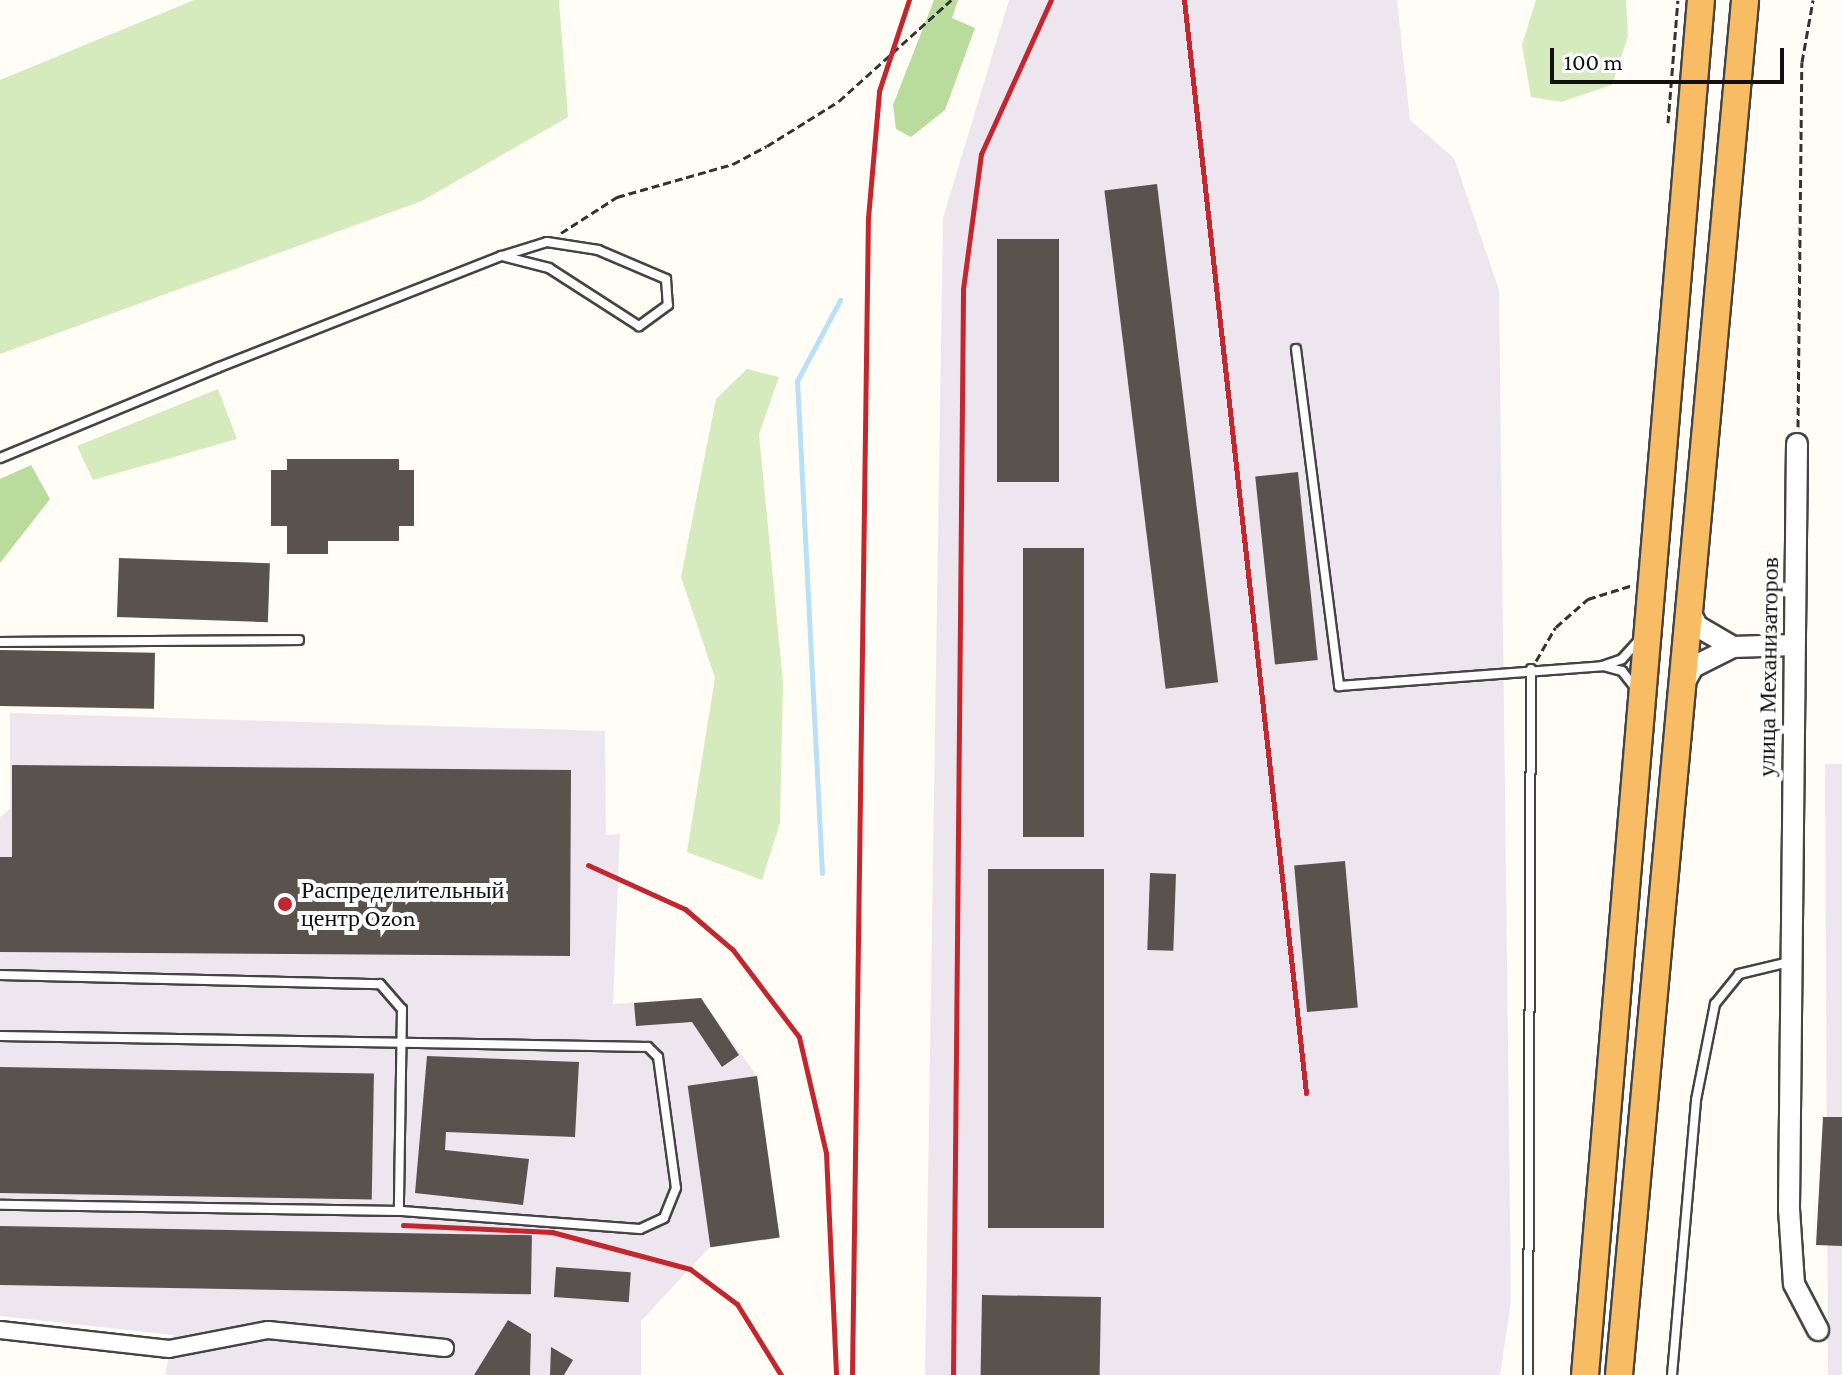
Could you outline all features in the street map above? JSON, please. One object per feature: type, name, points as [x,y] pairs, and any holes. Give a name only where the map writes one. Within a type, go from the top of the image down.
[{"type":"highway","points":[[1585,1375],[1701,0]]},
{"type":"highway","points":[[1619,1375],[1685,603],[1745,0]]},
{"type":"street","name":"улица Механизаторов","points":[[1797,444],[1789,962],[1794,1284],[1818,1330]]},
{"type":"street","points":[[1685,603],[1697,626],[1733,647]]},
{"type":"street","points":[[1677,696],[1693,667],[1733,647],[1794,645]]},
{"type":"street","points":[[0,1330],[169,1349],[268,1330],[445,1348]]},
{"type":"lane","points":[[0,458],[502,256],[547,242],[598,250],[666,279],[668,305],[639,326],[549,268],[502,256]]},
{"type":"lane","points":[[1296,349],[1339,686],[1602,666],[1622,659],[1649,621]]},
{"type":"lane","points":[[0,642],[299,640]]},
{"type":"lane","points":[[1602,666],[1633,682],[1642,703]]},
{"type":"lane","points":[[1528,1375],[1531,669]]},
{"type":"lane","points":[[1672,1375],[1696,1100],[1715,1004],[1739,974],[1789,962]]},
{"type":"lane","points":[[0,975],[367,981],[396,998],[401,1042],[399,1211]]},
{"type":"lane","points":[[0,1036],[652,1049],[676,1188],[664,1218],[640,1229],[399,1211],[0,1205]]},
{"type":"path","points":[[547,242],[617,197],[733,164],[767,146],[839,101],[951,0]]},
{"type":"path","points":[[1668,123],[1678,0]]},
{"type":"path","points":[[1797,444],[1802,62],[1813,0]]},
{"type":"path","points":[[1531,669],[1556,627],[1588,599],[1636,584]]},
{"type":"shaded area","points":[[1009,0],[1397,0],[1410,120],[1454,158],[1499,290],[1511,1301],[1500,1375],[925,1375],[943,218]]},
{"type":"shaded area","points":[[10,713],[605,731],[606,835],[620,834],[613,1004],[701,998],[757,1076],[779,1238],[709,1248],[641,1321],[641,1375],[165,1375],[173,1335],[0,1316],[0,817],[10,809]]},
{"type":"shaded area","points":[[1825,764],[1842,764],[1842,1375],[1828,1375]]},
{"type":"green space","points":[[194,0],[559,0],[568,117],[422,201],[0,354],[0,80]]},
{"type":"green space","points":[[934,0],[958,0],[952,18],[975,28],[945,110],[911,137],[896,129],[893,105]]},
{"type":"green space","points":[[1536,0],[1626,0],[1628,36],[1612,85],[1561,102],[1531,97],[1522,45]]},
{"type":"green space","points":[[747,369],[779,377],[759,434],[783,682],[780,823],[762,880],[687,852],[715,678],[681,577],[716,399]]},
{"type":"green space","points":[[218,389],[237,439],[93,480],[77,446]]},
{"type":"green space","points":[[31,465],[50,499],[0,563],[0,479]]},
{"type":"building","points":[[1157,184],[1218,682],[1166,689],[1104,190]]},
{"type":"building","points":[[997,239],[1059,239],[1059,482],[997,482]]},
{"type":"building","points":[[287,459],[399,459],[399,470],[414,470],[414,526],[399,526],[399,541],[328,541],[328,554],[287,554],[287,526],[271,526],[271,470],[287,470]]},
{"type":"building","points":[[1298,472],[1318,660],[1275,664],[1255,476]]},
{"type":"building","points":[[1023,548],[1084,548],[1084,837],[1023,837]]},
{"type":"building","points":[[119,558],[270,563],[268,622],[117,617]]},
{"type":"building","points":[[0,650],[155,653],[154,709],[0,706]]},
{"type":"building","name":"Распределительный центр Ozon","points":[[12,765],[571,770],[570,956],[0,952],[0,857],[12,857]]},
{"type":"building","points":[[1345,861],[1358,1007],[1307,1012],[1294,865]]},
{"type":"building","points":[[988,869],[1104,869],[1104,1228],[988,1228]]},
{"type":"building","points":[[1150,873],[1176,874],[1173,951],[1147,950]]},
{"type":"building","points":[[701,998],[739,1055],[722,1067],[692,1022],[636,1026],[634,1003]]},
{"type":"building","points":[[427,1056],[579,1062],[575,1137],[446,1132],[445,1150],[529,1159],[523,1205],[415,1193]]},
{"type":"building","points":[[0,1067],[374,1074],[372,1200],[0,1193]]},
{"type":"building","points":[[757,1076],[780,1237],[710,1247],[688,1086]]},
{"type":"building","points":[[1823,1117],[1842,1117],[1842,1246],[1816,1245]]},
{"type":"building","points":[[0,1226],[532,1235],[531,1294],[0,1285]]},
{"type":"building","points":[[556,1267],[631,1272],[629,1302],[554,1297]]},
{"type":"building","points":[[982,1295],[1101,1297],[1100,1375],[981,1375]]},
{"type":"building","points":[[508,1320],[531,1334],[530,1375],[474,1375]]},
{"type":"building","points":[[551,1347],[573,1360],[564,1375],[550,1375]]},
{"type":"waterway","points":[[822,873],[797,381],[840,300]]},
{"type":"railway","points":[[852,1375],[868,218],[879,91],[909,0]]},
{"type":"railway","points":[[953,1375],[963,289],[981,154],[1051,0]]},
{"type":"railway","points":[[1184,0],[1306,1093]]},
{"type":"railway","points":[[588,865],[685,909],[733,950],[799,1037],[826,1153],[836,1375]]},
{"type":"railway","points":[[403,1225],[552,1232],[690,1269],[737,1304],[781,1375]]},
{"type":"place","name":"Распределительный центр Ozon","points":[[285,904]]}]
